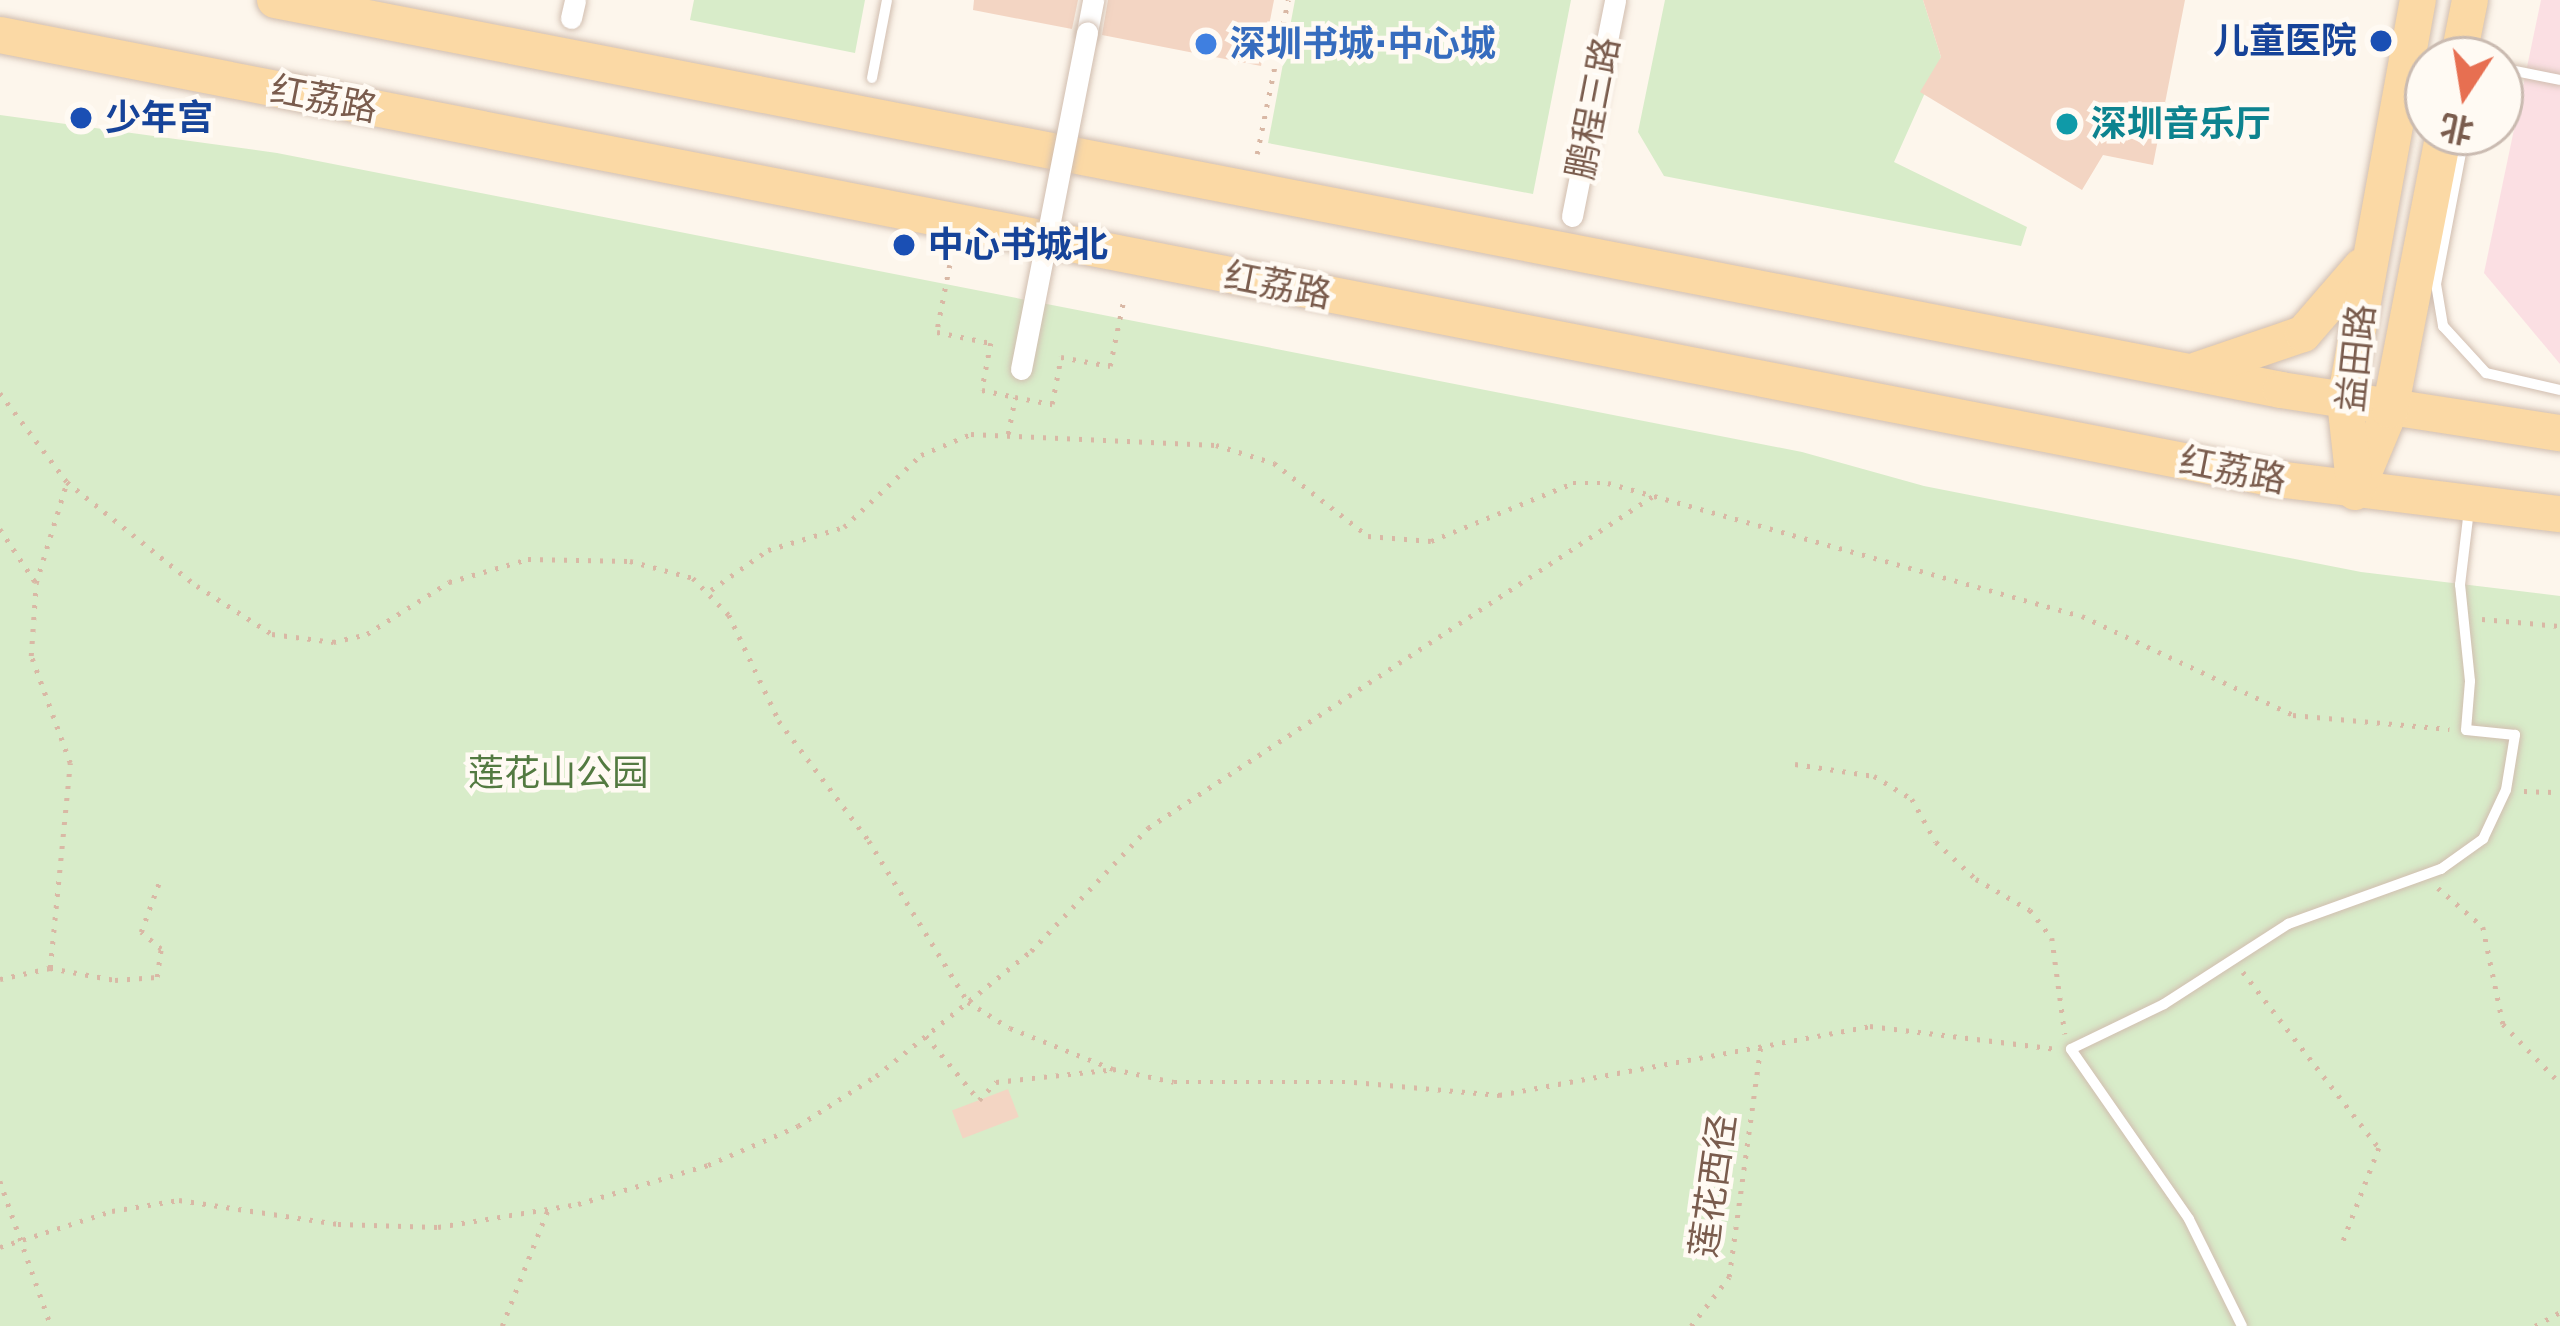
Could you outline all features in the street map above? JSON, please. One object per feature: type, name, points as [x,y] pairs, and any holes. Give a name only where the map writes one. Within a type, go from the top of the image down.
[{"type":"main road","points":[[275,0],[2390,410],[2560,433]]},
{"type":"main road","name":"益田路","points":[[2356,492],[2345,401],[2418,0]]},
{"type":"main road","points":[[2463,36],[2470,1]]},
{"type":"main road","name":"红荔路","points":[[0,35],[2356,492],[2560,514]]},
{"type":"main road","name":"益田路","points":[[2356,492],[2390,410],[2439,156]]},
{"type":"main road","points":[[2192,371],[2303,334],[2333,308],[2370,254]]},
{"type":"street","points":[[1021,369],[1093,0]]},
{"type":"street","name":"鹏程三路","points":[[1572,216],[1615,0]]},
{"type":"lane","points":[[872,78],[886,0]]},
{"type":"lane","points":[[2470,1],[2475,36]]},
{"type":"lane","points":[[2524,73],[2560,80]]},
{"type":"lane","points":[[2460,156],[2436,284],[2443,326],[2486,373],[2560,390]]},
{"type":"lane","points":[[2242,1326],[2188,1219],[2071,1049],[2164,1004],[2308,914],[2423,875],[2483,838],[2506,790],[2515,735],[2466,730],[2469,504]]},
{"type":"path","points":[[1257,154],[1288,0]]},
{"type":"path","points":[[950,265],[937,332],[991,343],[982,390],[1052,404],[1061,357],[1110,366],[1124,298]]},
{"type":"path","points":[[1008,435],[1021,369]]},
{"type":"path","points":[[0,394],[67,482],[242,617],[296,639],[367,634],[449,582],[528,559],[630,561],[711,590],[778,721],[869,841],[968,1002],[1010,1028],[1113,1069],[1174,1082],[1354,1082],[1499,1095],[1870,1026],[2071,1049],[2052,938],[2030,910],[1976,879],[1936,842],[1912,799],[1874,776],[1795,764]]},
{"type":"path","points":[[711,590],[756,556],[844,527],[921,454],[971,434],[1216,445],[1274,463],[1368,536],[1431,541],[1573,483],[1653,496],[2082,616],[2293,715],[2466,730]]},
{"type":"path","points":[[50,968],[70,764],[32,656],[36,583],[67,482]]},
{"type":"path","points":[[0,1247],[20,1236],[179,1200],[338,1224],[438,1227],[548,1209],[708,1165],[798,1126],[926,1036],[1031,951],[1148,828],[1653,496]]},
{"type":"path","points":[[0,530],[36,583]]},
{"type":"path","points":[[2464,617],[2560,626]]},
{"type":"path","points":[[2506,790],[2560,792]]},
{"type":"path","points":[[2423,875],[2483,927],[2503,1024],[2560,1083]]},
{"type":"path","points":[[0,979],[50,968],[115,980],[157,976],[161,949],[141,932],[160,880]]},
{"type":"path","points":[[2233,958],[2379,1148],[2341,1247]]},
{"type":"path","points":[[926,1036],[980,1100],[996,1082],[1113,1069]]},
{"type":"path","name":"莲花西径","points":[[1691,1326],[1729,1277],[1761,1043]]},
{"type":"path","points":[[0,1181],[51,1326]]},
{"type":"path","points":[[502,1326],[548,1209]]},
{"type":"path","points":[[2536,1326],[2560,1312]]},
{"type":"shaded area","points":[[2541,0],[2560,0],[2560,364],[2484,273],[2508,156],[2524,156],[2524,81]]},
{"type":"green space","points":[[694,0],[865,0],[855,53],[690,20]]},
{"type":"green space","points":[[1295,0],[1571,0],[1533,194],[1268,143]]},
{"type":"green space","points":[[1665,0],[1923,0],[1941,57],[1894,162],[2027,227],[2021,246],[1664,176],[1638,132]]},
{"type":"green space","name":"莲花山公园","points":[[0,115],[277,153],[1802,452],[1924,486],[2361,572],[2560,596],[2560,1326],[0,1326]]},
{"type":"building","points":[[974,0],[1078,0],[1072,29],[973,10]]},
{"type":"building","name":"深圳书城·中心城","points":[[1108,0],[1274,0],[1261,66],[1102,35]]},
{"type":"building","name":"深圳音乐厅","points":[[1923,0],[2185,0],[2153,165],[2103,155],[2082,190],[1920,92],[1941,57]]},
{"type":"building","points":[[1008,1089],[1019,1117],[963,1139],[952,1111]]},
{"type":"place","name":"儿童医院","points":[[2381,41]]},
{"type":"place","name":"深圳书城·中心城","points":[[1206,44]]},
{"type":"place","name":"少年宫","points":[[81,118]]},
{"type":"place","name":"深圳音乐厅","points":[[2067,124]]},
{"type":"place","name":"中心书城北","points":[[904,245]]}]
